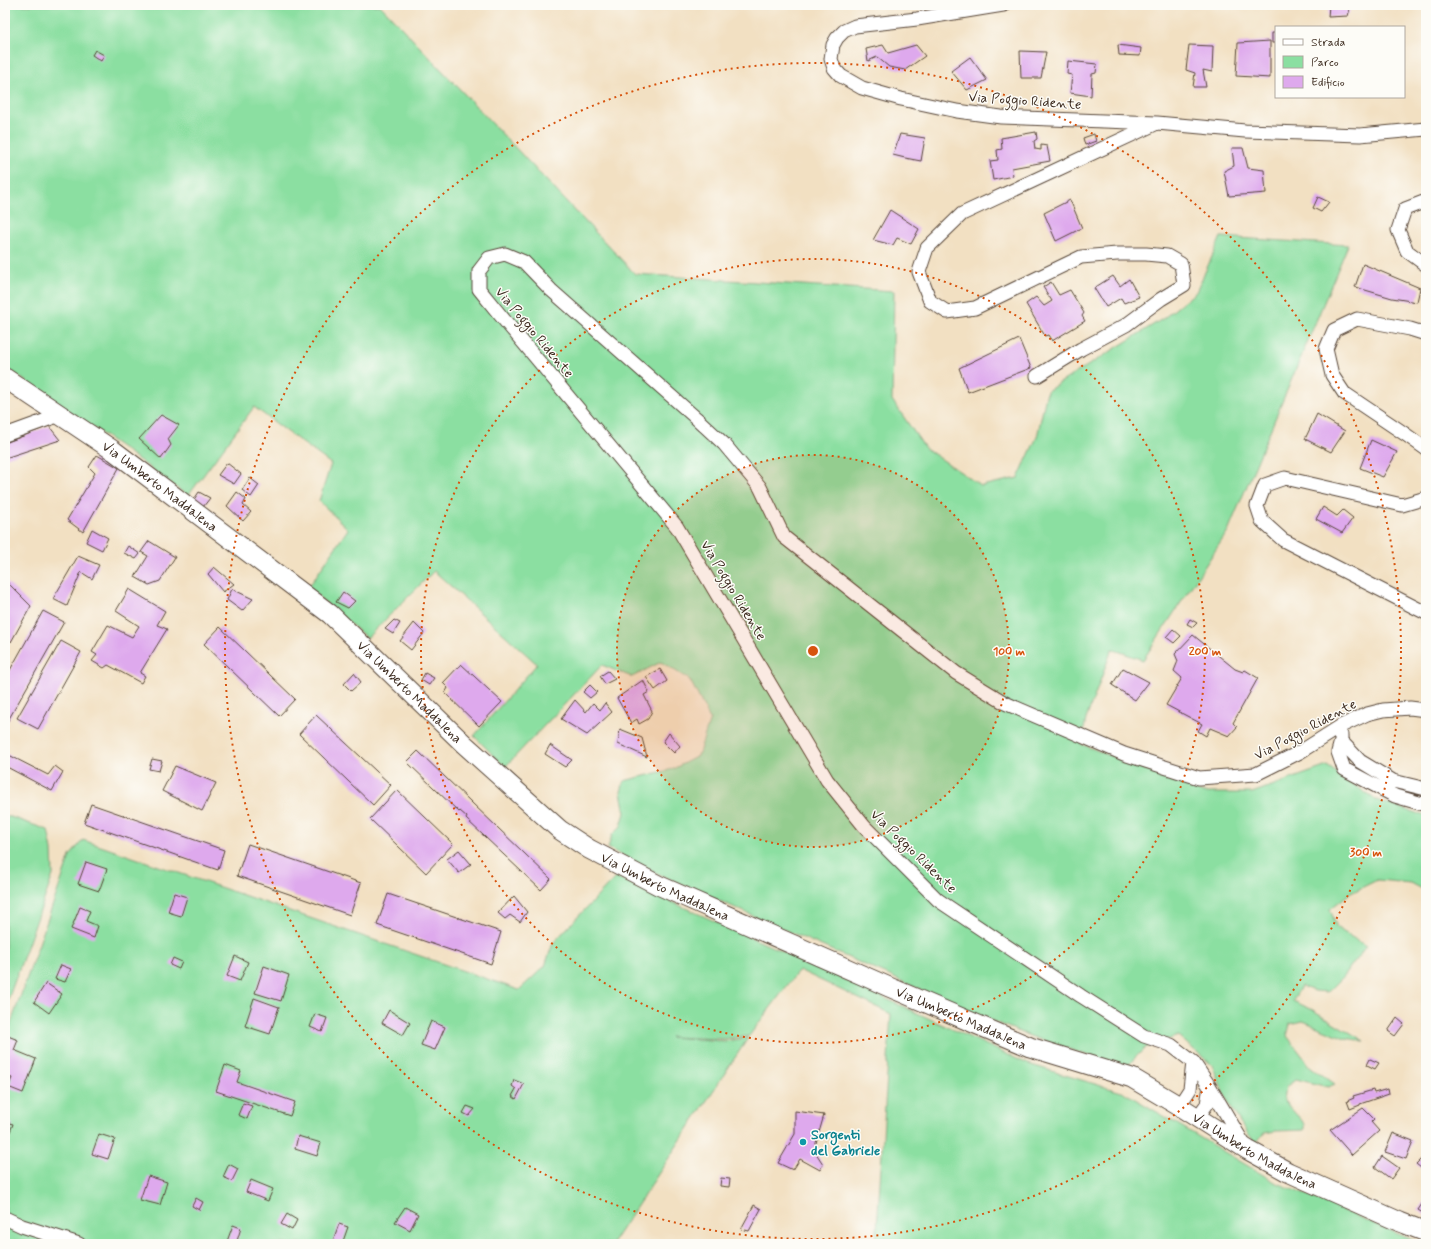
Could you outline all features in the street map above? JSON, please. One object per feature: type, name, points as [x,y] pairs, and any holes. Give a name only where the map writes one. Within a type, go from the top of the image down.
[{"type":"street","name":"Via Poggio Ridente","points":[[1003,5],[917,19],[855,26],[844,31],[833,45],[831,59],[834,68],[841,76],[862,88],[901,99],[957,111],[1001,117],[1360,135],[1426,129]]},
{"type":"street","points":[[1037,376],[1126,324],[1161,299],[1184,285],[1181,264],[1167,256],[1146,254],[1118,254],[1081,258],[975,308],[947,312],[930,301],[919,272],[927,248],[962,214],[1157,124]]},
{"type":"street","points":[[1426,201],[1405,209],[1398,230],[1407,251],[1426,265]]},
{"type":"street","name":"Via Poggio Ridente","points":[[1248,1150],[1193,1062],[1171,1045],[1144,1036],[1081,996],[938,900],[864,826],[827,780],[678,527],[479,289],[479,271],[489,258],[505,254],[524,262],[551,290],[724,444],[760,488],[784,537],[956,673],[1005,703],[1124,754],[1199,778],[1256,774],[1300,752],[1341,726],[1367,714],[1383,710],[1410,708],[1426,710]]},
{"type":"street","points":[[1426,334],[1410,329],[1357,319],[1334,330],[1326,349],[1332,375],[1344,393],[1426,449]]},
{"type":"street","name":"Via Umberto Maddalena","points":[[5,378],[114,451],[330,614],[464,744],[560,830],[589,849],[658,885],[889,987],[1030,1046],[1132,1078],[1248,1150],[1288,1172],[1426,1232]]},
{"type":"street","points":[[5,435],[60,415]]},
{"type":"street","points":[[1426,498],[1402,505],[1285,478],[1265,485],[1257,506],[1262,522],[1283,540],[1426,613]]},
{"type":"street","points":[[1341,726],[1341,741],[1338,752],[1344,769],[1395,796],[1426,804]]},
{"type":"street","points":[[1341,741],[1360,761],[1394,781],[1426,790]]},
{"type":"street","points":[[1179,1106],[1190,1089],[1193,1062]]},
{"type":"street","points":[[1197,1118],[1207,1104],[1210,1087]]},
{"type":"street","points":[[5,1218],[22,1226],[79,1244]]},
{"type":"green space","points":[[5,5],[380,5],[635,274],[894,291],[892,400],[925,448],[981,486],[1018,478],[1037,437],[1047,391],[1164,318],[1196,292],[1221,237],[1348,245],[1228,531],[1143,660],[1112,649],[1086,719],[1081,744],[1203,793],[1252,793],[1327,766],[1376,800],[1426,816],[1426,891],[1411,883],[1377,880],[1349,894],[1330,909],[1337,928],[1366,946],[1342,978],[1328,992],[1314,991],[1301,986],[1293,1001],[1311,1009],[1364,1041],[1345,1038],[1303,1021],[1290,1024],[1287,1036],[1311,1067],[1335,1084],[1328,1087],[1296,1079],[1286,1087],[1284,1101],[1305,1124],[1305,1130],[1264,1133],[1256,1143],[1245,1130],[1230,1106],[1212,1065],[1178,1036],[1145,1048],[1125,1068],[1030,1036],[985,1018],[654,872],[608,848],[612,835],[621,826],[625,813],[621,792],[624,781],[673,769],[698,756],[710,719],[690,680],[661,662],[632,677],[602,665],[505,767],[474,736],[537,664],[434,571],[367,638],[308,588],[348,529],[319,501],[331,464],[254,407],[188,496],[124,449],[5,367]]},
{"type":"green space","points":[[5,815],[48,830],[52,850],[53,875],[5,1008]]},
{"type":"green space","points":[[83,840],[519,990],[545,966],[553,943],[616,877],[1028,1064],[1125,1093],[1275,1182],[1422,1244],[876,1244],[891,1014],[799,970],[749,1036],[724,1039],[670,1037],[724,1041],[748,1038],[612,1244],[5,1244],[5,1040],[70,856]]},
{"type":"building","points":[[1329,5],[1351,5],[1348,16],[1328,17]]},
{"type":"building","points":[[1272,33],[1275,33],[1275,43],[1272,43]]},
{"type":"building","points":[[1270,41],[1270,78],[1236,76],[1238,43]]},
{"type":"building","points":[[883,45],[888,53],[916,45],[925,56],[905,70],[889,67],[877,57],[868,61],[866,49]]},
{"type":"building","points":[[1118,45],[1141,48],[1140,56],[1119,55]]},
{"type":"building","points":[[1189,45],[1213,46],[1212,72],[1203,70],[1206,87],[1193,87],[1195,73],[1186,70]]},
{"type":"building","points":[[95,50],[104,55],[101,61],[92,55]]},
{"type":"building","points":[[1020,51],[1046,52],[1041,78],[1021,78]]},
{"type":"building","points":[[970,57],[987,80],[967,90],[951,71]]},
{"type":"building","points":[[1068,61],[1097,64],[1096,73],[1092,74],[1091,96],[1070,93],[1072,75],[1067,74]]},
{"type":"building","points":[[1036,132],[1037,139],[1034,141],[1035,149],[1041,150],[1041,145],[1047,146],[1050,161],[1012,168],[1013,176],[993,180],[990,161],[998,160],[997,150],[1002,149],[1001,138]]},
{"type":"building","points":[[900,134],[925,138],[921,161],[893,155]]},
{"type":"building","points":[[1094,134],[1096,141],[1085,145],[1083,138]]},
{"type":"building","points":[[1232,148],[1243,148],[1248,168],[1264,170],[1266,193],[1229,196],[1224,171],[1234,166]]},
{"type":"building","points":[[1318,197],[1329,202],[1321,212],[1313,208]]},
{"type":"building","points":[[1070,200],[1082,228],[1056,241],[1044,213]]},
{"type":"building","points":[[890,210],[919,229],[911,244],[897,238],[893,245],[873,240]]},
{"type":"building","points":[[1363,264],[1420,288],[1417,302],[1392,298],[1355,287]]},
{"type":"building","points":[[1113,276],[1120,286],[1129,279],[1139,297],[1124,303],[1121,298],[1106,307],[1094,288]]},
{"type":"building","points":[[1051,282],[1059,295],[1070,290],[1084,313],[1082,316],[1085,321],[1052,341],[1048,335],[1045,336],[1026,304],[1036,297],[1044,306],[1052,301],[1043,287]]},
{"type":"building","points":[[1019,339],[1031,368],[968,392],[959,368]]},
{"type":"building","points":[[1317,414],[1345,431],[1331,452],[1305,439]]},
{"type":"building","points":[[161,415],[179,425],[168,439],[171,445],[161,459],[139,439]]},
{"type":"building","points":[[49,426],[60,440],[5,458],[5,443]]},
{"type":"building","points":[[1371,440],[1397,452],[1383,477],[1360,468]]},
{"type":"building","points":[[97,455],[119,468],[83,532],[67,520],[95,473],[89,467]]},
{"type":"building","points":[[227,463],[241,474],[234,484],[218,475]]},
{"type":"building","points":[[250,478],[259,485],[251,497],[242,490]]},
{"type":"building","points":[[199,492],[210,498],[203,507],[193,501]]},
{"type":"building","points":[[237,492],[246,499],[243,505],[251,512],[243,521],[227,506]]},
{"type":"building","points":[[1323,507],[1337,516],[1343,510],[1353,518],[1342,533],[1316,519]]},
{"type":"building","points":[[92,529],[108,538],[102,550],[86,542]]},
{"type":"building","points":[[149,541],[175,557],[160,581],[149,585],[135,577],[148,556],[141,552]]},
{"type":"building","points":[[128,546],[140,554],[136,559],[124,553]]},
{"type":"building","points":[[78,556],[99,565],[92,579],[81,572],[67,606],[53,599]]},
{"type":"building","points":[[214,567],[234,584],[223,592],[208,574]]},
{"type":"building","points":[[5,580],[31,606],[11,642],[5,635]]},
{"type":"building","points":[[129,589],[165,611],[157,625],[167,629],[140,673],[145,676],[141,683],[108,665],[104,668],[92,661],[97,655],[92,652],[108,625],[132,637],[139,626],[116,611]]},
{"type":"building","points":[[232,589],[253,599],[242,611],[227,600]]},
{"type":"building","points":[[343,592],[355,601],[348,608],[336,602]]},
{"type":"building","points":[[43,611],[64,622],[5,724],[5,679]]},
{"type":"building","points":[[1190,619],[1197,623],[1193,627],[1187,624]]},
{"type":"building","points":[[394,620],[400,623],[393,634],[385,629]]},
{"type":"building","points":[[414,623],[424,633],[411,650],[400,641]]},
{"type":"building","points":[[220,627],[295,699],[279,716],[204,644]]},
{"type":"building","points":[[1173,629],[1181,636],[1174,643],[1166,637]]},
{"type":"building","points":[[1193,635],[1235,669],[1243,672],[1245,670],[1258,678],[1233,723],[1237,727],[1229,736],[1210,728],[1206,736],[1198,731],[1202,724],[1166,705],[1182,678],[1174,671],[1178,661],[1175,654]]},
{"type":"building","points":[[61,641],[81,652],[38,729],[17,718]]},
{"type":"building","points":[[461,664],[502,702],[479,726],[445,693],[448,688],[443,683]]},
{"type":"building","points":[[1123,668],[1149,682],[1135,700],[1112,685]]},
{"type":"building","points":[[660,669],[667,681],[655,690],[646,677]]},
{"type":"building","points":[[608,671],[615,679],[605,684],[600,676]]},
{"type":"building","points":[[354,673],[361,682],[351,691],[344,684]]},
{"type":"building","points":[[425,673],[434,678],[429,685],[421,680]]},
{"type":"building","points":[[643,680],[649,692],[644,695],[652,711],[648,719],[639,724],[637,719],[631,723],[617,698]]},
{"type":"building","points":[[590,685],[597,692],[590,698],[583,692]]},
{"type":"building","points":[[575,700],[586,712],[593,703],[600,710],[605,703],[612,712],[587,735],[561,719]]},
{"type":"building","points":[[316,715],[391,785],[373,805],[299,734]]},
{"type":"building","points":[[620,729],[642,738],[647,757],[618,744]]},
{"type":"building","points":[[669,733],[680,746],[674,753],[663,742]]},
{"type":"building","points":[[550,745],[572,760],[565,767],[545,754]]},
{"type":"building","points":[[418,751],[551,879],[541,890],[466,819],[467,817],[460,811],[459,812],[407,762]]},
{"type":"building","points":[[5,753],[48,775],[55,766],[63,772],[52,791],[5,766]]},
{"type":"building","points":[[152,759],[162,761],[159,771],[149,769]]},
{"type":"building","points":[[175,766],[216,783],[202,811],[162,791]]},
{"type":"building","points":[[397,790],[453,844],[426,873],[370,819]]},
{"type":"building","points":[[91,804],[224,850],[218,870],[84,823]]},
{"type":"building","points":[[248,844],[361,883],[350,915],[237,876]]},
{"type":"building","points":[[459,850],[471,864],[459,873],[447,859]]},
{"type":"building","points":[[86,862],[107,869],[99,891],[78,884]]},
{"type":"building","points":[[174,893],[187,897],[181,916],[168,912]]},
{"type":"building","points":[[388,894],[501,932],[491,964],[377,925]]},
{"type":"building","points":[[514,896],[527,912],[520,922],[510,915],[505,919],[498,913]]},
{"type":"building","points":[[80,907],[90,911],[86,921],[98,926],[94,938],[71,929]]},
{"type":"building","points":[[235,956],[248,962],[240,981],[227,976]]},
{"type":"building","points":[[173,958],[182,962],[179,969],[170,965]]},
{"type":"building","points":[[61,965],[71,969],[65,982],[55,979]]},
{"type":"building","points":[[264,966],[289,975],[281,1001],[255,993]]},
{"type":"building","points":[[46,983],[62,994],[49,1013],[34,1002]]},
{"type":"building","points":[[254,998],[279,1007],[270,1034],[245,1026]]},
{"type":"building","points":[[389,1010],[410,1023],[403,1035],[382,1023]]},
{"type":"building","points":[[315,1014],[327,1018],[322,1032],[310,1027]]},
{"type":"building","points":[[1397,1018],[1404,1024],[1395,1036],[1388,1031]]},
{"type":"building","points":[[431,1021],[445,1027],[435,1050],[421,1045]]},
{"type":"building","points":[[8,1036],[18,1040],[14,1050],[36,1059],[23,1093],[8,1087],[12,1078],[5,1076],[5,1044]]},
{"type":"building","points":[[1370,1059],[1379,1063],[1375,1069],[1367,1065]]},
{"type":"building","points":[[225,1065],[241,1071],[237,1082],[295,1102],[290,1116],[216,1091]]},
{"type":"building","points":[[514,1080],[524,1084],[516,1099],[512,1096],[516,1089],[512,1086]]},
{"type":"building","points":[[1388,1089],[1389,1094],[1350,1109],[1347,1101],[1354,1098],[1353,1096],[1373,1090],[1374,1093]]},
{"type":"building","points":[[243,1103],[252,1106],[247,1119],[238,1115]]},
{"type":"building","points":[[467,1106],[475,1109],[469,1116],[463,1113]]},
{"type":"building","points":[[1363,1108],[1374,1119],[1371,1122],[1379,1131],[1352,1155],[1330,1130]]},
{"type":"building","name":"Sorgenti del Gabriele","points":[[795,1111],[824,1115],[814,1150],[823,1164],[820,1170],[800,1159],[793,1170],[778,1163],[795,1134]]},
{"type":"building","points":[[5,1122],[13,1124],[5,1145]]},
{"type":"building","points":[[1393,1133],[1413,1141],[1406,1159],[1385,1152]]},
{"type":"building","points":[[99,1134],[115,1139],[108,1159],[92,1154]]},
{"type":"building","points":[[298,1136],[321,1143],[317,1156],[295,1149]]},
{"type":"building","points":[[1426,1154],[1426,1172],[1416,1164]]},
{"type":"building","points":[[1382,1156],[1399,1168],[1391,1179],[1375,1167]]},
{"type":"building","points":[[229,1164],[238,1169],[232,1181],[223,1177]]},
{"type":"building","points":[[148,1176],[167,1182],[160,1205],[140,1200]]},
{"type":"building","points":[[721,1178],[730,1179],[729,1187],[720,1186]]},
{"type":"building","points":[[251,1180],[273,1189],[268,1201],[246,1192]]},
{"type":"building","points":[[196,1198],[203,1202],[199,1210],[192,1206]]},
{"type":"building","points":[[1426,1198],[1426,1215],[1418,1210]]},
{"type":"building","points":[[754,1205],[761,1209],[749,1231],[741,1229]]},
{"type":"building","points":[[405,1207],[418,1214],[410,1230],[395,1222]]},
{"type":"building","points":[[287,1214],[297,1220],[292,1230],[281,1224]]},
{"type":"building","points":[[339,1224],[348,1227],[342,1244],[335,1244],[332,1243]]},
{"type":"building","points":[[233,1225],[241,1228],[236,1244],[226,1244]]},
{"type":"place","name":"Sorgenti del Gabriele","points":[[803,1142]]}]
